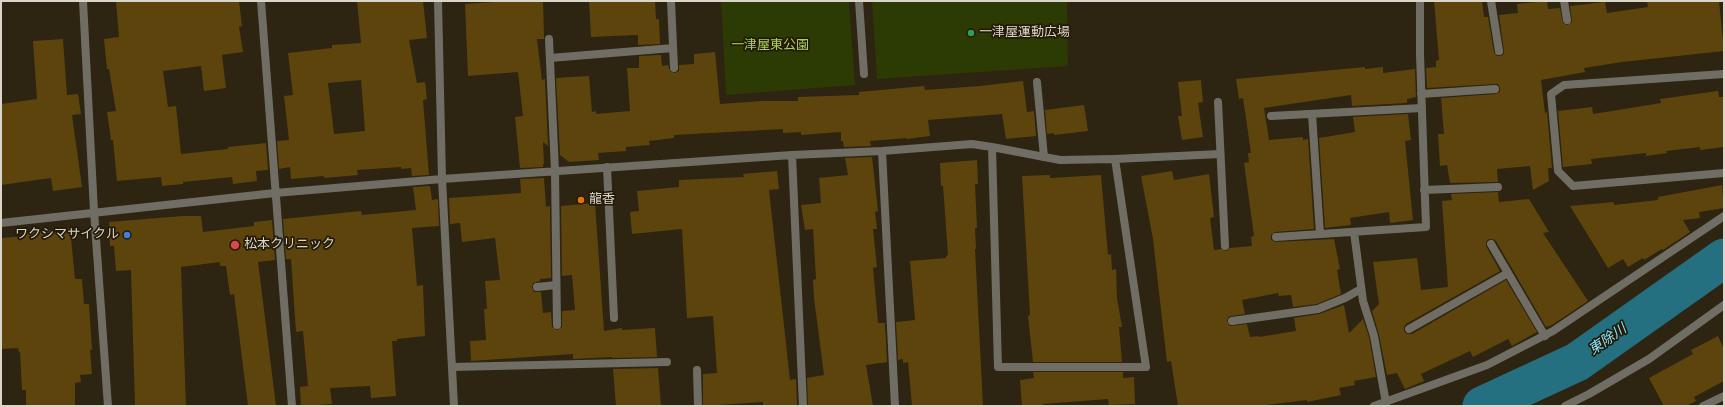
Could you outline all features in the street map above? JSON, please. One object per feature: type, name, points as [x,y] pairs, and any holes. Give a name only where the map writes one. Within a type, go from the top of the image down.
[{"type":"street","points":[[83,1],[94,212],[108,406]]},
{"type":"street","points":[[261,1],[292,406]]},
{"type":"street","points":[[438,1],[442,179],[454,406]]},
{"type":"street","points":[[671,1],[674,68]]},
{"type":"street","points":[[859,1],[864,74]]},
{"type":"street","points":[[1276,237],[1426,226],[1421,94],[1420,1]]},
{"type":"street","points":[[1491,1],[1499,51]]},
{"type":"street","points":[[1564,1],[1567,20]]},
{"type":"street","points":[[549,39],[555,171],[557,325]]},
{"type":"street","points":[[550,58],[673,48]]},
{"type":"street","points":[[1724,74],[1564,85],[1551,94],[1558,171],[1573,186],[1724,173]]},
{"type":"street","points":[[1037,82],[1044,157]]},
{"type":"street","points":[[1421,94],[1495,90]]},
{"type":"street","points":[[1218,102],[1225,246]]},
{"type":"street","points":[[1271,116],[1422,108]]},
{"type":"street","points":[[1312,114],[1320,234]]},
{"type":"street","points":[[1,223],[275,193],[442,179],[972,144],[1060,160],[1220,154]]},
{"type":"street","points":[[992,147],[998,367],[1146,367],[1115,159]]},
{"type":"street","points":[[882,151],[895,406]]},
{"type":"street","points":[[792,155],[803,406]]},
{"type":"street","points":[[606,167],[614,318]]},
{"type":"street","points":[[1424,190],[1498,187]]},
{"type":"street","points":[[1374,406],[1487,366],[1545,336],[1724,216]]},
{"type":"street","points":[[1354,232],[1363,301],[1374,336],[1386,403]]},
{"type":"street","points":[[1491,244],[1545,336]]},
{"type":"street","points":[[1409,329],[1508,273]]},
{"type":"street","points":[[537,287],[556,285]]},
{"type":"street","points":[[1232,321],[1318,309],[1345,298],[1361,289]]},
{"type":"street","points":[[1564,406],[1589,394],[1649,358],[1724,305]]},
{"type":"street","points":[[452,367],[668,362]]},
{"type":"street","points":[[697,370],[698,406]]},
{"type":"street","points":[[1703,406],[1724,396]]},
{"type":"green space","name":"一津屋東公園","points":[[721,1],[849,1],[855,85],[726,95]]},
{"type":"green space","name":"一津屋運動広場","points":[[872,1],[1067,1],[1068,66],[877,79]]},
{"type":"building","points":[[116,1],[239,1],[242,26],[239,27],[243,52],[222,55],[226,88],[204,91],[201,66],[163,71],[168,107],[176,106],[181,154],[266,143],[268,170],[256,171],[257,181],[233,184],[232,177],[183,182],[183,184],[162,186],[161,177],[117,181],[113,140],[111,140],[107,112],[116,111],[109,69],[107,69],[104,39],[119,37]]},
{"type":"building","points":[[357,1],[423,1],[427,38],[409,40],[417,83],[425,82],[427,99],[423,100],[429,175],[412,176],[411,168],[401,169],[401,167],[357,170],[358,175],[291,179],[290,167],[279,169],[277,141],[289,140],[284,96],[293,95],[288,53],[332,48],[332,45],[361,43]],"holes":[[[361,80],[365,131],[334,134],[328,83]]]},
{"type":"building","points":[[509,1],[543,1],[544,39],[537,39],[542,80],[545,79],[548,146],[543,142],[543,167],[520,168],[515,117],[523,116],[518,72],[468,76],[465,4]]},
{"type":"building","points":[[589,1],[655,1],[656,19],[659,19],[660,44],[638,45],[638,35],[591,37]]},
{"type":"building","points":[[1434,1],[1482,1],[1484,17],[1488,17],[1494,52],[1497,56],[1499,56],[1503,55],[1504,51],[1499,15],[1518,13],[1517,4],[1547,1],[1548,9],[1560,8],[1563,23],[1567,25],[1572,22],[1570,6],[1605,2],[1607,13],[1648,7],[1647,1],[1719,1],[1724,51],[1622,62],[1584,68],[1585,72],[1541,80],[1545,113],[1547,112],[1552,168],[1548,168],[1549,181],[1533,190],[1530,166],[1497,169],[1498,182],[1450,183],[1447,165],[1440,166],[1438,134],[1444,134],[1441,98],[1495,94],[1500,92],[1500,88],[1498,84],[1495,84],[1427,88],[1426,68],[1436,67],[1436,61],[1439,60]]},
{"type":"building","points":[[63,39],[67,95],[78,94],[81,114],[72,115],[82,187],[53,191],[51,178],[1,185],[1,104],[37,99],[33,41]]},
{"type":"building","points":[[715,52],[720,104],[762,101],[798,101],[798,97],[859,95],[859,92],[924,86],[925,90],[1023,81],[1027,112],[1034,111],[1036,136],[1006,139],[1002,114],[928,120],[930,136],[870,141],[871,146],[844,147],[843,141],[841,141],[841,132],[801,135],[801,132],[783,133],[783,129],[674,135],[674,138],[649,141],[650,145],[626,147],[626,151],[598,153],[599,160],[569,162],[560,155],[556,78],[589,76],[592,112],[596,111],[596,114],[630,111],[627,68],[639,68],[639,56],[661,55],[662,66],[668,65],[670,71],[675,73],[679,71],[679,65],[694,64],[694,54]]},
{"type":"building","points":[[1365,67],[1365,69],[1383,67],[1383,73],[1415,69],[1416,97],[1407,99],[1407,103],[1352,106],[1351,95],[1264,108],[1269,140],[1303,137],[1303,140],[1308,139],[1314,229],[1275,232],[1271,235],[1271,240],[1276,242],[1334,239],[1340,269],[1337,270],[1341,294],[1317,304],[1293,307],[1291,295],[1279,296],[1278,293],[1242,300],[1245,314],[1228,317],[1227,321],[1230,326],[1247,324],[1250,337],[1259,337],[1296,331],[1294,318],[1319,314],[1344,305],[1349,333],[1363,319],[1369,337],[1376,377],[1354,381],[1355,385],[1339,388],[1341,395],[1307,402],[1307,400],[1258,406],[1178,406],[1171,361],[1167,362],[1153,239],[1141,176],[1172,171],[1174,180],[1209,174],[1214,217],[1210,218],[1214,250],[1221,249],[1226,251],[1230,248],[1252,246],[1251,237],[1254,236],[1244,163],[1249,162],[1248,153],[1251,153],[1243,98],[1239,99],[1236,79]]},
{"type":"building","points":[[1201,80],[1203,102],[1198,103],[1203,137],[1182,140],[1178,116],[1182,116],[1178,82]]},
{"type":"building","points":[[1718,91],[1719,97],[1724,97],[1724,147],[1700,150],[1700,147],[1666,151],[1667,153],[1646,156],[1646,153],[1591,159],[1592,164],[1563,167],[1558,111],[1592,107],[1593,114],[1661,103],[1660,99]]},
{"type":"building","points":[[1084,105],[1088,131],[1054,135],[1054,133],[1047,134],[1045,110]]},
{"type":"building","points":[[1408,114],[1411,140],[1405,141],[1413,220],[1390,223],[1389,212],[1350,218],[1351,225],[1325,228],[1319,138],[1355,132],[1353,117]]},
{"type":"building","points":[[872,157],[878,211],[875,212],[877,229],[873,229],[877,267],[873,268],[878,323],[885,323],[887,362],[866,365],[873,406],[808,406],[807,378],[824,375],[814,298],[813,280],[816,279],[813,229],[805,230],[801,205],[821,203],[819,178],[848,175],[845,158]]},
{"type":"building","points":[[977,160],[978,184],[975,184],[977,228],[975,228],[975,249],[983,406],[912,406],[908,362],[903,363],[903,359],[898,360],[896,322],[915,320],[910,261],[946,258],[948,255],[940,163]]},
{"type":"building","points":[[777,171],[779,189],[769,190],[790,380],[796,379],[797,406],[763,406],[763,402],[703,406],[703,374],[717,373],[713,316],[687,318],[682,229],[632,234],[630,212],[639,211],[637,191],[679,187],[679,180],[744,177],[743,174]]},
{"type":"building","points":[[1050,175],[1050,178],[1101,175],[1108,255],[1111,254],[1112,270],[1116,269],[1117,298],[1122,327],[1119,327],[1122,362],[1033,362],[1028,316],[1030,315],[1022,176]]},
{"type":"building","points":[[544,178],[546,207],[550,206],[551,278],[540,279],[540,281],[533,283],[532,287],[534,292],[541,292],[543,313],[551,312],[552,327],[557,330],[562,327],[562,311],[575,310],[572,275],[562,276],[561,206],[595,203],[604,331],[622,328],[622,330],[655,328],[657,357],[573,359],[573,354],[471,361],[470,341],[486,340],[484,309],[487,309],[485,281],[500,280],[495,238],[462,242],[460,223],[450,224],[449,198],[521,193],[520,179]]},
{"type":"building","points":[[1722,185],[1724,208],[1699,212],[1700,218],[1683,220],[1690,232],[1663,250],[1662,249],[1644,260],[1643,258],[1628,267],[1623,259],[1608,268],[1570,206],[1614,202],[1614,205],[1658,200],[1658,197]]},
{"type":"building","points":[[430,186],[432,200],[438,199],[439,226],[412,228],[417,286],[423,285],[425,336],[397,339],[397,341],[392,341],[396,396],[371,398],[370,386],[330,388],[332,404],[301,406],[300,387],[308,386],[303,331],[296,332],[291,259],[286,259],[283,219],[361,211],[362,215],[416,210],[413,187]]},
{"type":"building","points":[[1498,192],[1499,202],[1529,199],[1549,232],[1543,233],[1588,301],[1552,325],[1546,327],[1496,241],[1489,239],[1486,242],[1486,246],[1500,271],[1406,324],[1404,331],[1407,334],[1412,334],[1506,280],[1537,332],[1512,346],[1508,339],[1473,357],[1470,351],[1421,374],[1424,381],[1405,389],[1397,373],[1387,375],[1379,335],[1372,311],[1379,304],[1373,262],[1417,258],[1421,290],[1448,287],[1442,201],[1452,200],[1451,194]]},
{"type":"building","points":[[201,216],[203,232],[254,226],[254,222],[272,220],[275,260],[258,262],[276,406],[248,406],[234,294],[230,295],[226,266],[220,266],[220,262],[181,267],[186,406],[135,406],[131,270],[116,271],[114,246],[110,246],[109,222]]},
{"type":"building","points":[[70,228],[75,279],[82,279],[84,304],[89,304],[92,374],[80,375],[81,382],[75,383],[75,406],[26,406],[26,390],[22,390],[20,352],[18,348],[1,349],[1,238],[26,236],[26,232]]},
{"type":"building","points":[[1718,336],[1724,349],[1724,381],[1694,397],[1696,401],[1686,406],[1664,406],[1649,378],[1693,354],[1691,350]]},
{"type":"building","points":[[658,368],[661,406],[616,406],[613,369]]},
{"type":"building","points":[[1033,372],[1123,372],[1123,378],[1134,377],[1135,404],[1109,405],[1108,399],[1043,404],[1043,406],[1022,406],[1020,380],[1034,378]]},
{"type":"waterway","name":"東除川","points":[[1482,406],[1577,362],[1724,258]]},
{"type":"place","name":"一津屋運動広場","points":[[971,33]]},
{"type":"place","name":"龍香","points":[[581,200]]},
{"type":"place","name":"ワクシマサイクル","points":[[127,235]]},
{"type":"place","name":"松本クリニック","points":[[235,245]]}]
